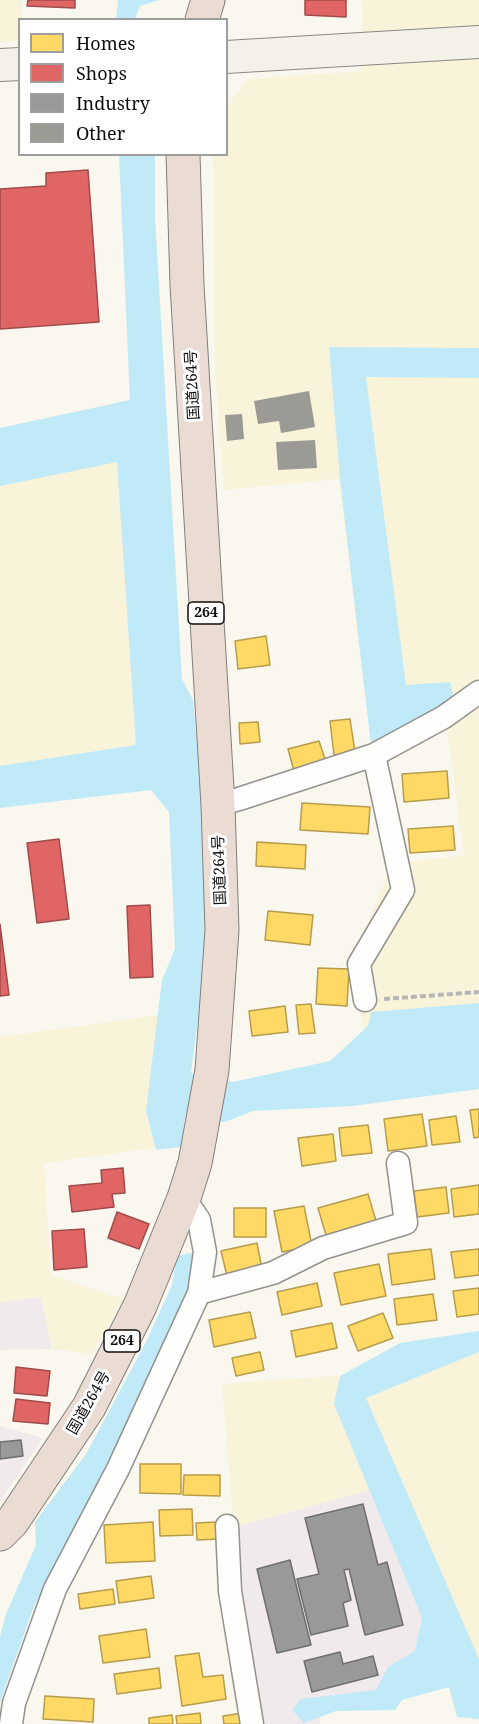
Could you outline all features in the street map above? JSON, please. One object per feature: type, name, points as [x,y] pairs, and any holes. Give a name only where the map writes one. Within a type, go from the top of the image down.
[{"type":"highway","points":[[203,18],[208,0]]},
{"type":"highway","name":"国道264号","points":[[0,1534],[12,1522],[89,1407],[140,1306],[184,1198],[195,1163],[212,1070],[222,930],[218,804],[187,285],[183,156]]},
{"type":"street","points":[[228,57],[479,42]]},
{"type":"street","points":[[0,65],[18,64]]},
{"type":"street","points":[[218,804],[374,755],[444,717],[479,692]]},
{"type":"street","points":[[365,1000],[359,964],[403,890],[374,755]]},
{"type":"street","points":[[199,1293],[273,1274],[323,1248],[406,1223],[398,1163]]},
{"type":"street","points":[[12,1724],[14,1703],[55,1589],[118,1469],[199,1293],[205,1252],[199,1220],[184,1198]]},
{"type":"street","points":[[227,1526],[230,1591],[252,1724]]},
{"type":"path","points":[[365,1000],[479,992]]},
{"type":"shaded area","points":[[0,0],[22,0],[22,18],[18,18],[18,41],[0,42]]},
{"type":"shaded area","points":[[363,0],[479,0],[479,1075],[372,1084],[353,958],[392,864],[464,855],[442,693],[366,704],[339,479],[224,490],[215,366],[213,156],[228,156],[228,106],[248,79],[361,71]]},
{"type":"shaded area","points":[[130,400],[176,771],[0,795],[0,428]]},
{"type":"shaded area","points":[[181,1012],[183,1144],[44,1163],[51,1275],[123,1299],[92,1354],[52,1349],[41,1297],[0,1302],[0,1037]]},
{"type":"shaded area","points":[[42,1297],[52,1349],[0,1350],[0,1302]]},
{"type":"shaded area","points":[[479,1337],[479,1672],[440,1626],[381,1487],[234,1527],[222,1384],[375,1373]]},
{"type":"shaded area","points":[[0,1426],[43,1438],[0,1501]]},
{"type":"shaded area","points":[[381,1487],[440,1626],[384,1698],[321,1706],[320,1724],[254,1724],[234,1527]]},
{"type":"water","points":[[118,0],[159,0],[140,6],[135,18],[116,18]]},
{"type":"water","points":[[119,156],[155,156],[155,217],[182,679],[193,700],[205,837],[204,972],[191,1073],[233,1082],[330,1061],[368,1026],[371,1012],[479,1003],[479,1089],[353,1106],[253,1111],[225,1122],[185,1117],[181,1147],[156,1150],[146,1111],[162,980],[175,949],[169,812],[151,790],[0,808],[0,766],[136,745],[117,462],[0,486],[0,428],[130,400]]},
{"type":"water","points":[[329,347],[479,348],[479,378],[366,377],[406,685],[450,682],[454,700],[371,745],[340,479]]},
{"type":"water","points":[[195,1252],[189,1294],[104,1475],[34,1606],[0,1702],[0,1636],[6,1614],[36,1545],[35,1522],[86,1454],[145,1344],[172,1285],[177,1256]]},
{"type":"water","points":[[479,1331],[479,1352],[366,1398],[479,1659],[479,1719],[457,1717],[449,1687],[402,1700],[395,1710],[336,1711],[304,1723],[292,1710],[301,1699],[376,1690],[388,1667],[415,1651],[422,1618],[334,1404],[340,1376],[400,1343]]},
{"type":"building: Homes","points":[[266,636],[270,665],[238,669],[235,641]]},
{"type":"building: Homes","points":[[350,719],[355,752],[334,755],[330,721]]},
{"type":"building: Homes","points":[[258,722],[260,742],[240,744],[239,723]]},
{"type":"building: Homes","points":[[319,741],[326,762],[294,771],[288,749]]},
{"type":"building: Homes","points":[[447,771],[449,798],[404,802],[402,774]]},
{"type":"building: Homes","points":[[302,803],[370,807],[368,834],[300,830]]},
{"type":"building: Homes","points":[[453,826],[455,850],[410,853],[408,829]]},
{"type":"building: Homes","points":[[257,842],[306,845],[305,869],[256,866]]},
{"type":"building: Homes","points":[[268,911],[313,915],[310,945],[265,940]]},
{"type":"building: Homes","points":[[318,968],[349,969],[347,1006],[316,1004]]},
{"type":"building: Homes","points":[[311,1004],[315,1033],[299,1034],[296,1005]]},
{"type":"building: Homes","points":[[285,1006],[288,1032],[252,1036],[249,1011]]},
{"type":"building: Homes","points":[[479,1109],[479,1137],[474,1138],[470,1110]]},
{"type":"building: Homes","points":[[422,1114],[427,1146],[388,1151],[384,1119]]},
{"type":"building: Homes","points":[[456,1116],[460,1142],[432,1145],[429,1120]]},
{"type":"building: Homes","points":[[368,1125],[372,1153],[342,1156],[339,1128]]},
{"type":"building: Homes","points":[[333,1134],[336,1161],[302,1166],[298,1138]]},
{"type":"building: Homes","points":[[479,1185],[479,1214],[454,1217],[451,1189]]},
{"type":"building: Homes","points":[[446,1187],[449,1213],[417,1217],[414,1191]]},
{"type":"building: Homes","points":[[368,1194],[376,1221],[326,1235],[318,1208]]},
{"type":"building: Homes","points":[[304,1206],[312,1246],[282,1252],[274,1211]]},
{"type":"building: Homes","points":[[234,1208],[266,1208],[266,1237],[234,1237]]},
{"type":"building: Homes","points":[[257,1243],[262,1269],[227,1276],[221,1251]]},
{"type":"building: Homes","points":[[431,1249],[435,1279],[392,1285],[388,1254]]},
{"type":"building: Homes","points":[[479,1249],[479,1275],[455,1278],[451,1252]]},
{"type":"building: Homes","points":[[379,1264],[386,1296],[341,1305],[334,1273]]},
{"type":"building: Homes","points":[[317,1283],[322,1306],[282,1315],[277,1292]]},
{"type":"building: Homes","points":[[479,1288],[479,1314],[457,1317],[453,1291]]},
{"type":"building: Homes","points":[[433,1294],[437,1320],[397,1325],[394,1299]]},
{"type":"building: Homes","points":[[250,1312],[256,1338],[214,1347],[209,1320]]},
{"type":"building: Homes","points":[[383,1313],[393,1338],[358,1351],[348,1326]]},
{"type":"building: Homes","points":[[332,1323],[337,1348],[296,1357],[291,1331]]},
{"type":"building: Homes","points":[[260,1352],[264,1370],[236,1376],[232,1358]]},
{"type":"building: Homes","points":[[140,1464],[181,1464],[181,1494],[140,1493]]},
{"type":"building: Homes","points":[[184,1475],[220,1475],[220,1496],[183,1495]]},
{"type":"building: Homes","points":[[192,1509],[193,1535],[160,1536],[159,1510]]},
{"type":"building: Homes","points":[[153,1522],[155,1561],[106,1563],[104,1525]]},
{"type":"building: Homes","points":[[218,1522],[219,1539],[197,1540],[196,1523]]},
{"type":"building: Homes","points":[[151,1576],[154,1598],[119,1603],[116,1581]]},
{"type":"building: Homes","points":[[113,1589],[115,1604],[80,1609],[78,1594]]},
{"type":"building: Homes","points":[[146,1629],[150,1657],[103,1663],[99,1636]]},
{"type":"building: Homes","points":[[199,1653],[203,1677],[223,1675],[226,1699],[182,1706],[175,1656]]},
{"type":"building: Homes","points":[[159,1668],[161,1688],[117,1694],[114,1674]]},
{"type":"building: Homes","points":[[45,1696],[94,1699],[93,1722],[43,1719]]},
{"type":"building: Homes","points":[[200,1713],[201,1724],[177,1724],[176,1716]]},
{"type":"building: Homes","points":[[243,1713],[245,1724],[224,1724],[223,1716]]},
{"type":"building: Homes","points":[[172,1715],[173,1724],[149,1724],[149,1718]]},
{"type":"building: Shops","points":[[28,0],[75,0],[75,8],[27,6]]},
{"type":"building: Shops","points":[[305,0],[346,0],[346,17],[305,15]]},
{"type":"building: Shops","points":[[88,170],[99,322],[0,329],[0,189],[46,186],[46,173]]},
{"type":"building: Shops","points":[[59,839],[69,919],[37,923],[27,843]]},
{"type":"building: Shops","points":[[150,905],[153,977],[130,978],[127,906]]},
{"type":"building: Shops","points":[[0,924],[9,995],[0,996]]},
{"type":"building: Shops","points":[[123,1168],[125,1193],[112,1194],[114,1207],[72,1212],[69,1186],[102,1183],[101,1170]]},
{"type":"building: Shops","points":[[117,1212],[149,1224],[139,1249],[108,1238]]},
{"type":"building: Shops","points":[[84,1229],[87,1267],[54,1270],[52,1231]]},
{"type":"building: Shops","points":[[16,1367],[50,1371],[47,1396],[14,1393]]},
{"type":"building: Shops","points":[[16,1399],[50,1403],[48,1424],[13,1421]]},
{"type":"building: Industry","points":[[21,1440],[23,1456],[0,1459],[0,1442]]},
{"type":"building: Industry","points":[[363,1504],[378,1565],[387,1562],[403,1625],[365,1635],[349,1569],[344,1570],[351,1600],[343,1603],[348,1626],[311,1635],[297,1579],[319,1574],[305,1518]]},
{"type":"building: Industry","points":[[290,1560],[311,1645],[277,1653],[257,1569]]},
{"type":"building: Industry","points":[[340,1652],[343,1664],[373,1656],[378,1675],[312,1692],[304,1661]]},
{"type":"building: Other","points":[[309,391],[315,427],[281,433],[279,421],[258,424],[254,401]]},
{"type":"building: Other","points":[[242,414],[244,439],[227,441],[225,415]]},
{"type":"building: Other","points":[[315,440],[317,468],[278,470],[276,442]]}]
